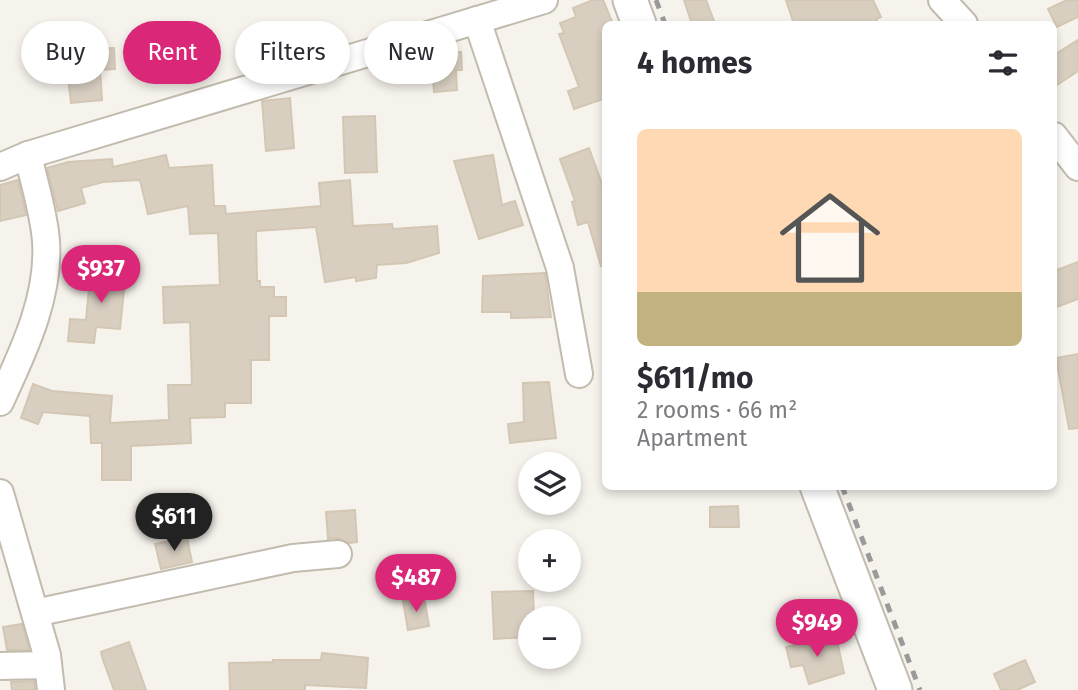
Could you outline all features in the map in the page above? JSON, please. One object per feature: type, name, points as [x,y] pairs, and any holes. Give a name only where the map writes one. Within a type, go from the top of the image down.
[{"type":"street","points":[[0,167],[28,155],[544,0]]},
{"type":"street","points":[[630,0],[638,21]]},
{"type":"street","points":[[942,0],[961,21]]},
{"type":"street","points":[[477,20],[560,268],[579,374]]},
{"type":"street","points":[[1057,140],[1078,167]]},
{"type":"street","points":[[0,402],[31,334],[45,272],[46,240],[28,155]]},
{"type":"street","points":[[819,490],[895,690]]},
{"type":"street","points":[[0,493],[49,677],[0,666]]},
{"type":"street","points":[[34,613],[293,558],[338,554]]},
{"type":"building","points":[[593,0],[603,0],[612,21],[602,21],[602,99],[574,109],[568,91],[579,87],[559,34],[564,33],[560,23],[576,17],[573,8]]},
{"type":"building","points":[[684,0],[706,0],[714,21],[691,21]]},
{"type":"building","points":[[786,0],[873,0],[881,17],[876,19],[877,21],[793,21]]},
{"type":"building","points":[[1067,0],[1078,0],[1078,17],[1057,27],[1057,21],[1054,21],[1048,9]]},
{"type":"building","points":[[1078,40],[1078,71],[1057,85],[1057,53]]},
{"type":"building","points":[[109,48],[114,48],[115,69],[109,69]]},
{"type":"building","points":[[458,52],[461,52],[462,70],[458,70]]},
{"type":"building","points":[[69,84],[101,84],[102,100],[71,103]]},
{"type":"building","points":[[433,84],[457,84],[457,90],[434,92]]},
{"type":"building","points":[[290,98],[294,148],[266,151],[262,101]]},
{"type":"building","points":[[375,116],[377,172],[345,173],[343,117]]},
{"type":"building","points":[[589,148],[602,184],[602,266],[588,222],[578,225],[572,202],[575,201],[560,159]]},
{"type":"building","points":[[166,155],[169,168],[212,165],[214,206],[225,206],[226,214],[321,206],[319,183],[350,180],[353,226],[392,224],[393,229],[437,226],[439,253],[406,263],[377,265],[376,278],[356,281],[356,277],[325,282],[316,227],[256,231],[257,281],[260,281],[260,287],[274,287],[274,297],[286,297],[286,316],[269,316],[269,360],[251,360],[251,403],[225,403],[225,417],[190,418],[191,443],[131,446],[131,480],[102,480],[102,443],[91,443],[90,416],[43,412],[38,424],[21,418],[33,384],[52,391],[112,396],[110,423],[169,420],[168,385],[192,385],[190,322],[164,323],[163,287],[220,285],[218,233],[190,234],[188,206],[148,214],[140,180],[103,182],[81,188],[85,203],[58,211],[47,168],[68,162],[112,159],[113,167]]},
{"type":"building","points":[[493,155],[502,205],[515,201],[523,225],[479,239],[454,161]]},
{"type":"building","points":[[18,180],[26,215],[0,221],[0,185]]},
{"type":"building","points":[[1078,262],[1078,299],[1057,307],[1057,270]]},
{"type":"building","points":[[91,267],[126,271],[120,329],[96,327],[94,343],[68,341],[70,319],[86,320]]},
{"type":"building","points":[[545,273],[551,317],[511,318],[511,312],[482,312],[483,276]]},
{"type":"building","points":[[1078,354],[1078,428],[1069,429],[1057,358]]},
{"type":"building","points":[[549,382],[556,438],[510,443],[508,424],[524,422],[523,383]]},
{"type":"building","points":[[738,506],[739,527],[710,527],[710,507]]},
{"type":"building","points":[[355,510],[357,542],[328,539],[326,512]]},
{"type":"building","points":[[187,538],[192,562],[161,569],[155,544]]},
{"type":"building","points":[[492,592],[533,592],[534,606],[518,606],[518,638],[494,639]]},
{"type":"building","points":[[424,597],[429,626],[408,630],[403,601]]},
{"type":"building","points":[[22,624],[29,650],[7,650],[3,627]]},
{"type":"building","points":[[836,636],[844,673],[809,684],[803,665],[791,667],[786,647]]},
{"type":"building","points":[[129,642],[146,690],[114,690],[103,660],[101,652]]},
{"type":"building","points":[[322,653],[368,658],[366,688],[305,685],[305,690],[230,690],[229,663],[321,660]]},
{"type":"building","points":[[1025,660],[1035,682],[1017,690],[1001,690],[994,674]]},
{"type":"building","points":[[34,681],[35,690],[12,690],[11,682]]},
{"type":"railway","points":[[656,0],[664,21]]},
{"type":"railway","points":[[844,490],[920,690]]}]
